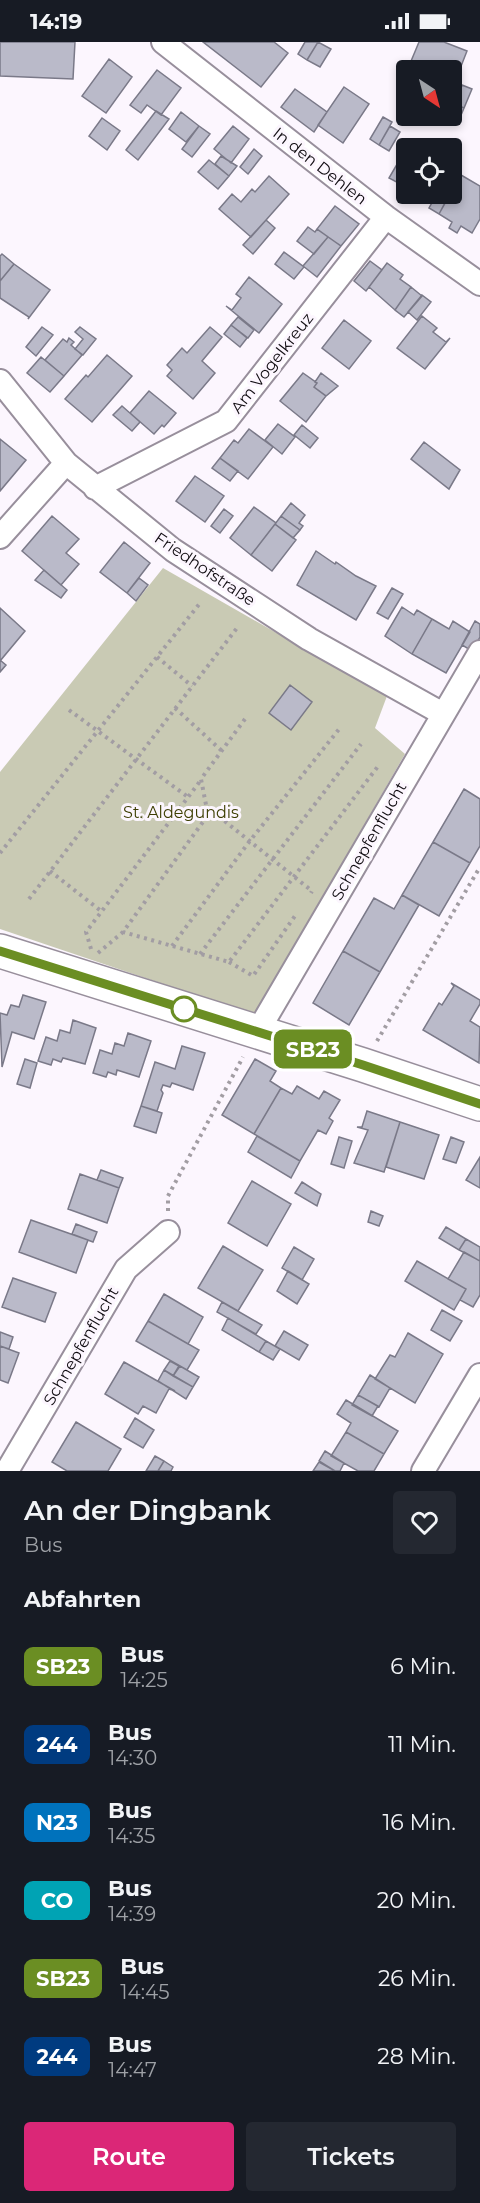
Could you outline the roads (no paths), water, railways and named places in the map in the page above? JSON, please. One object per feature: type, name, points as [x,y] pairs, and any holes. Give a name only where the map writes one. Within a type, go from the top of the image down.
[{"type":"street","name":"In den Dehlen","points":[[164,42],[386,218],[480,284]]},
{"type":"street","name":"Am Vogelkreuz","points":[[94,488],[226,421],[386,218]]},
{"type":"street","name":"Friedhofstraße","points":[[0,381],[66,463],[173,550],[309,639],[443,714]]},
{"type":"street","points":[[0,537],[66,463]]},
{"type":"street","name":"Schnepfenflucht","points":[[258,1031],[480,652]]},
{"type":"street","points":[[0,951],[258,1031],[480,1104]]},
{"type":"street","name":"Schnepfenflucht","points":[[7,1471],[126,1269],[168,1232]]},
{"type":"street","points":[[423,1471],[480,1375]]},
{"type":"park label","name":"St. Aldegundis","points":[[181,812]]}]
